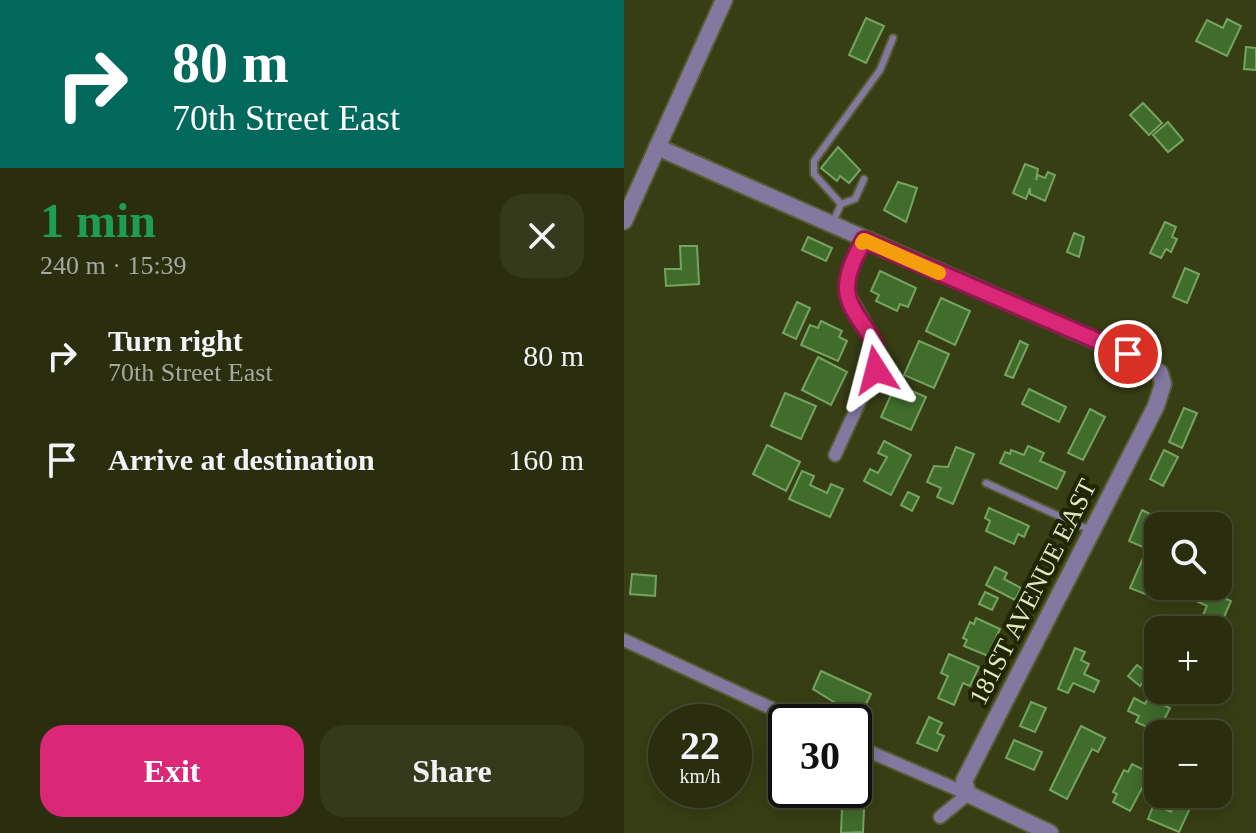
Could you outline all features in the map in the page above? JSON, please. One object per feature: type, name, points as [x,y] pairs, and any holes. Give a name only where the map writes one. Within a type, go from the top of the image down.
[{"type":"street","points":[[624,221],[724,0]]},
{"type":"street","points":[[657,147],[864,240],[850,271],[848,293],[873,338],[878,362],[835,455]]},
{"type":"street","name":"181ST AVENUE EAST","points":[[864,240],[1155,367],[1163,379],[1156,406],[969,769],[964,785],[968,794]]},
{"type":"street","points":[[624,640],[768,707]]},
{"type":"street","points":[[872,753],[1050,833]]},
{"type":"street","points":[[940,817],[968,794]]},
{"type":"lane","points":[[841,204],[814,174],[814,161],[880,70],[893,38]]},
{"type":"lane","points":[[832,226],[841,204],[855,199],[864,179]]},
{"type":"lane","points":[[986,483],[1092,531]]},
{"type":"building","points":[[866,18],[884,26],[866,63],[849,55]]},
{"type":"building","points":[[1227,19],[1241,26],[1227,56],[1196,41],[1207,20],[1223,28]]},
{"type":"building","points":[[1246,47],[1256,48],[1256,70],[1244,69]]},
{"type":"building","points":[[1143,103],[1162,123],[1149,135],[1130,115]]},
{"type":"building","points":[[1168,122],[1183,140],[1168,152],[1153,135]]},
{"type":"building","points":[[838,147],[860,170],[849,183],[840,176],[837,181],[821,168]]},
{"type":"building","points":[[1025,164],[1038,169],[1036,180],[1038,175],[1045,178],[1048,172],[1055,175],[1045,201],[1030,194],[1030,188],[1026,199],[1013,193]]},
{"type":"building","points":[[898,182],[917,188],[906,222],[884,210]]},
{"type":"building","points":[[1165,222],[1176,227],[1172,237],[1177,239],[1171,252],[1166,249],[1161,258],[1150,253]]},
{"type":"building","points":[[1074,233],[1084,237],[1079,257],[1067,252]]},
{"type":"building","points":[[808,237],[832,248],[826,261],[802,250]]},
{"type":"building","points":[[680,246],[697,246],[699,284],[666,286],[665,269],[681,269]]},
{"type":"building","points":[[1185,268],[1199,274],[1187,303],[1173,297]]},
{"type":"building","points":[[880,271],[916,288],[908,307],[900,304],[897,311],[876,301],[879,295],[871,291]]},
{"type":"building","points":[[941,298],[970,311],[955,345],[926,331]]},
{"type":"building","points":[[797,302],[810,308],[796,339],[783,333]]},
{"type":"building","points":[[821,321],[842,331],[839,337],[847,341],[838,361],[801,345],[810,325],[818,328]]},
{"type":"building","points":[[919,341],[949,354],[934,388],[904,375]]},
{"type":"building","points":[[1020,341],[1028,345],[1013,378],[1005,375]]},
{"type":"building","points":[[818,357],[847,372],[831,405],[802,390]]},
{"type":"building","points":[[896,384],[926,397],[911,430],[881,417]]},
{"type":"building","points":[[1029,389],[1066,407],[1059,422],[1022,404]]},
{"type":"building","points":[[785,393],[816,406],[801,439],[771,426]]},
{"type":"building","points":[[1184,408],[1197,413],[1182,448],[1169,442]]},
{"type":"building","points":[[1090,409],[1105,417],[1083,460],[1068,453]]},
{"type":"building","points":[[884,441],[911,455],[891,495],[864,481],[870,469],[878,473],[887,457],[878,453]]},
{"type":"building","points":[[767,445],[800,462],[786,491],[753,474]]},
{"type":"building","points":[[1028,446],[1044,453],[1040,461],[1065,472],[1057,489],[1000,463],[1005,452],[1010,454],[1011,450],[1024,455]]},
{"type":"building","points":[[956,447],[974,454],[953,504],[937,497],[941,488],[927,482],[934,466],[948,467]]},
{"type":"building","points":[[1164,450],[1178,457],[1163,486],[1150,479]]},
{"type":"building","points":[[802,471],[814,476],[810,485],[827,493],[831,484],[843,489],[830,517],[789,499]]},
{"type":"building","points":[[908,492],[919,497],[912,511],[901,505]]},
{"type":"building","points":[[989,508],[1029,526],[1024,537],[1018,534],[1014,544],[986,531],[990,521],[985,518]]},
{"type":"building","points":[[1142,510],[1146,512],[1144,548],[1129,541]]},
{"type":"building","points":[[1143,558],[1144,594],[1130,588]]},
{"type":"building","points":[[995,567],[1007,573],[1004,579],[1021,588],[1015,600],[986,585]]},
{"type":"building","points":[[632,574],[656,576],[655,596],[630,594]]},
{"type":"building","points":[[985,592],[998,598],[992,610],[979,604]]},
{"type":"building","points":[[1194,600],[1231,601],[1224,616],[1202,616],[1207,606]]},
{"type":"building","points":[[976,618],[1000,629],[988,656],[964,646],[967,640],[963,638],[970,622],[974,624]]},
{"type":"building","points":[[1075,648],[1085,652],[1081,660],[1089,664],[1084,674],[1099,681],[1094,692],[1073,683],[1068,693],[1058,689]]},
{"type":"building","points":[[949,654],[979,667],[970,686],[963,683],[954,705],[938,698],[948,676],[941,673]]},
{"type":"building","points":[[1137,665],[1144,670],[1144,681],[1140,686],[1128,676]]},
{"type":"building","points":[[821,671],[871,694],[866,704],[837,704],[813,689]]},
{"type":"building","points":[[1134,698],[1144,704],[1161,704],[1170,708],[1164,720],[1144,720],[1144,726],[1136,722],[1139,716],[1128,711]]},
{"type":"building","points":[[1031,702],[1046,708],[1035,732],[1020,726]]},
{"type":"building","points":[[929,717],[942,723],[937,733],[944,736],[937,751],[917,743]]},
{"type":"building","points":[[1081,726],[1105,738],[1098,752],[1092,749],[1067,799],[1050,790]]},
{"type":"building","points":[[1014,740],[1042,752],[1034,770],[1006,758]]},
{"type":"building","points":[[1132,764],[1144,770],[1144,784],[1130,811],[1113,802],[1117,794],[1113,792],[1124,770],[1128,772]]},
{"type":"building","points":[[842,808],[864,809],[863,832],[841,833]]},
{"type":"building","points":[[1152,808],[1171,812],[1173,808],[1190,808],[1179,832],[1148,819]]},
{"type":"slow traffic","points":[[862,243],[864,240],[939,273]]},
{"type":"route","points":[[876,370],[877,347],[852,305],[847,285],[852,264],[864,240],[1128,354]]}]
